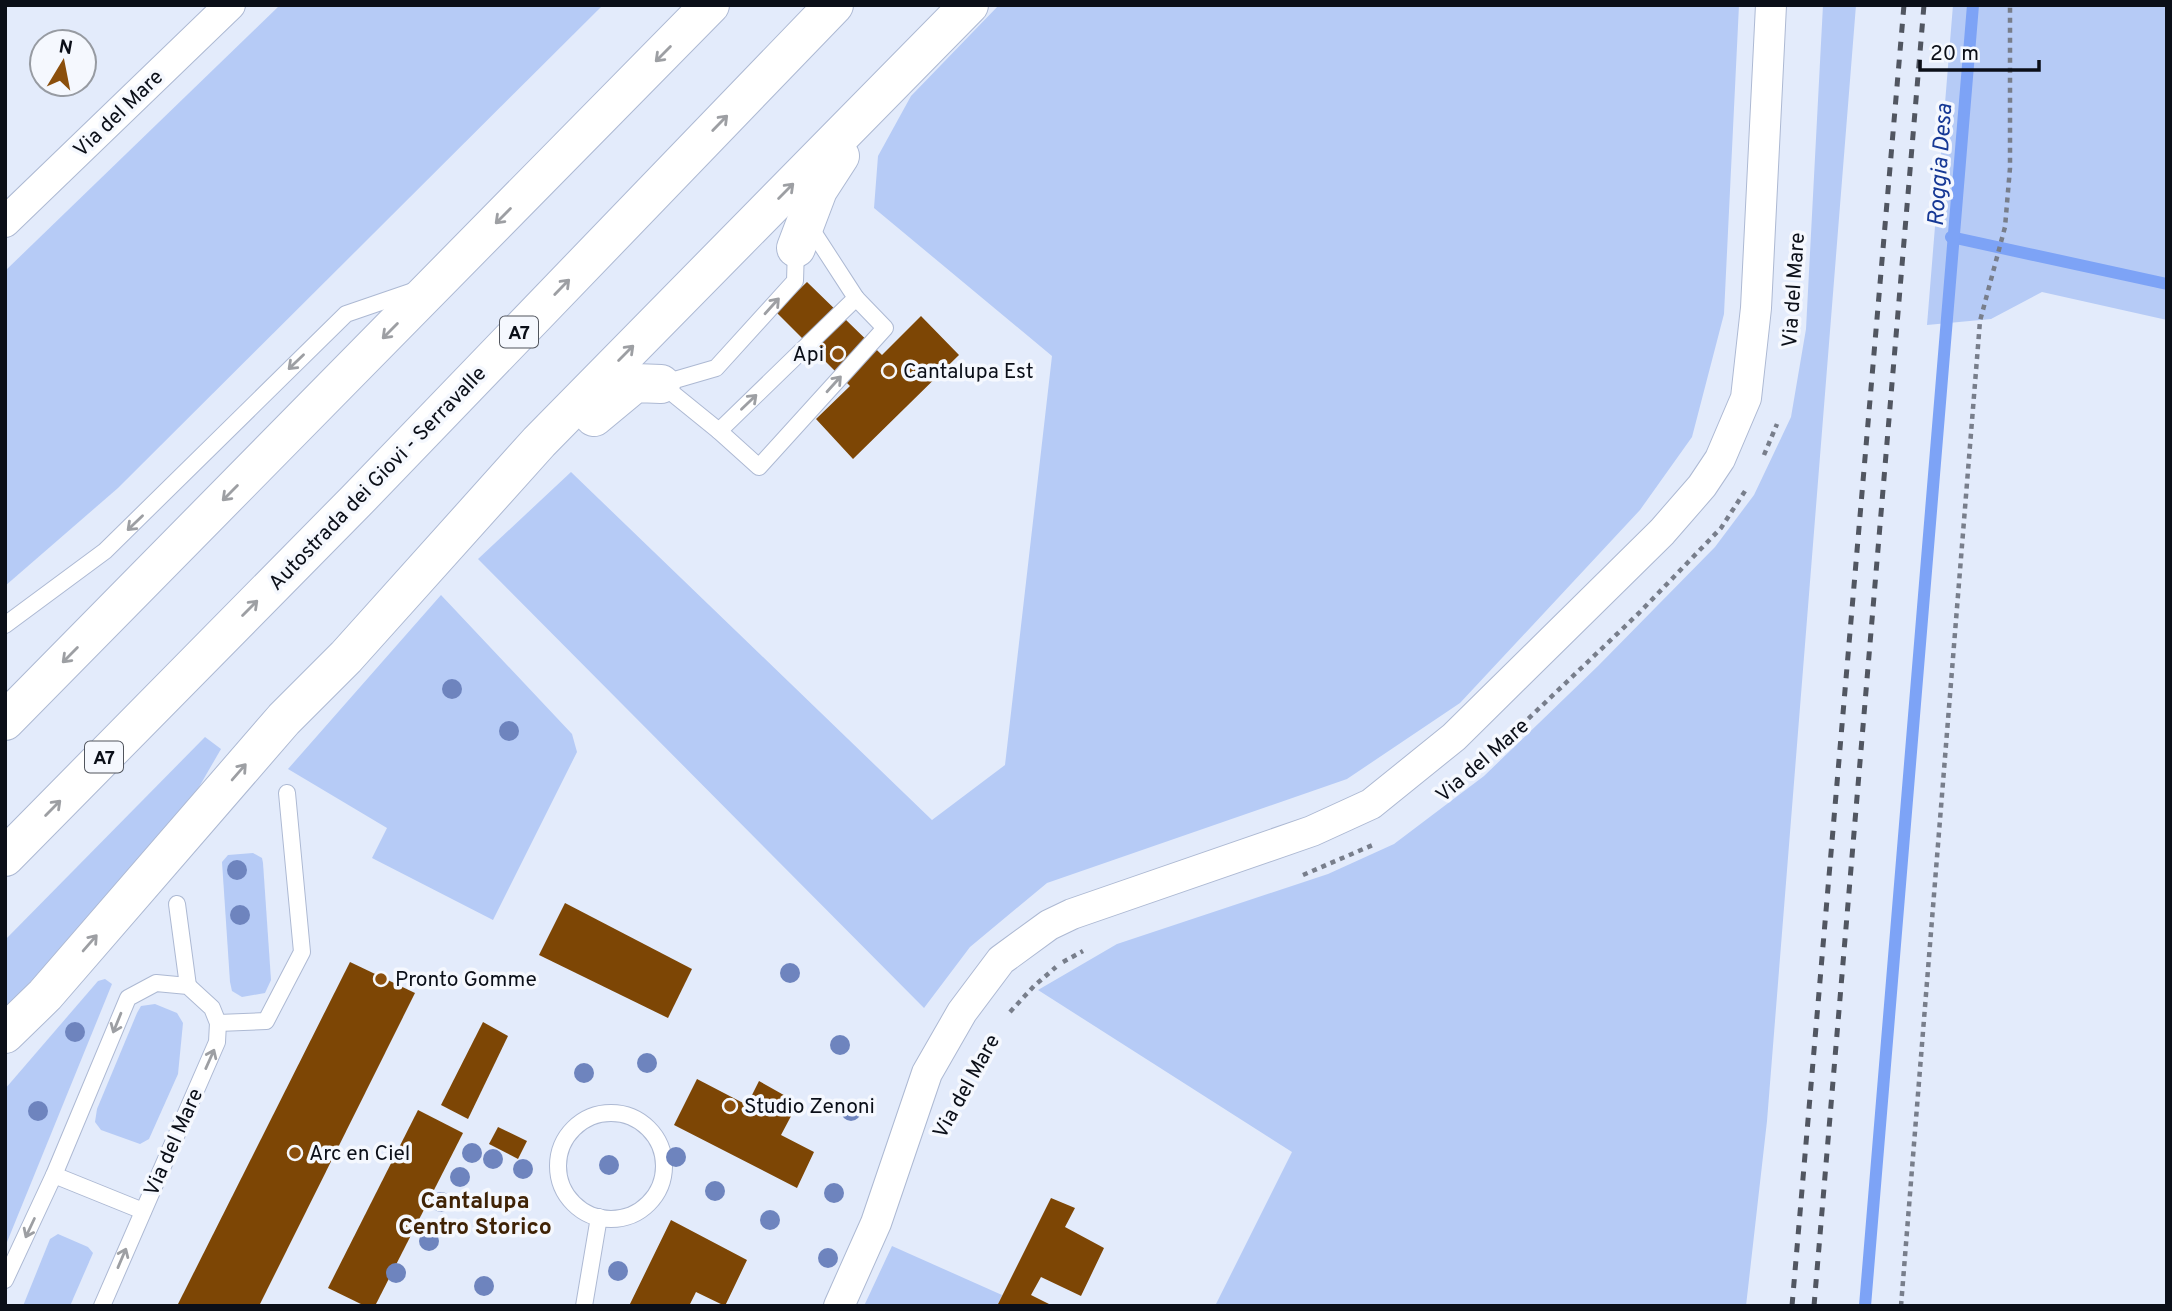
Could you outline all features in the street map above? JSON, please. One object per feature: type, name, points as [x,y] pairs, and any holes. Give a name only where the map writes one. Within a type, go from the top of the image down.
[{"type":"highway","points":[[5,721],[710,5]]},
{"type":"highway","name":"Autostrada dei Giovi - Serravalle","points":[[5,856],[356,501],[834,5]]},
{"type":"highway","points":[[5,1034],[45,995],[285,719],[346,657],[539,442],[969,5]]},
{"type":"highway","points":[[800,234],[818,190],[885,91]]},
{"type":"highway","points":[[346,657],[485,529],[611,401],[635,383],[660,384]]},
{"type":"highway","points":[[5,1052],[45,995]]},
{"type":"street","name":"Via del Mare","points":[[5,222],[230,5]]},
{"type":"street","name":"Via del Mare","points":[[839,1306],[876,1223],[927,1073],[962,1012],[1001,960],[1049,925],[1072,914],[1312,831],[1371,804],[1454,737],[1662,532],[1702,486],[1720,458],[1746,398],[1756,309],[1771,5]]},
{"type":"lane","points":[[660,384],[759,467],[885,328],[800,234]]},
{"type":"lane","points":[[660,384],[716,368],[795,281],[800,234]]},
{"type":"lane","points":[[5,625],[105,551],[346,314],[438,282]]},
{"type":"lane","points":[[719,431],[856,298]]},
{"type":"lane","points":[[5,1280],[54,1175],[128,998],[156,983],[188,986],[212,1008],[218,1023],[266,1021],[302,952],[287,793]]},
{"type":"lane","points":[[177,904],[188,986]]},
{"type":"lane","name":"Via del Mare","points":[[54,1175],[143,1211],[217,1042],[218,1023]]},
{"type":"lane","points":[[616,1112],[641,1122],[660,1142],[665,1160],[663,1179],[656,1196],[643,1209],[627,1217],[599,1217],[575,1205],[564,1192],[558,1177],[557,1160],[562,1143],[571,1129],[592,1116],[616,1112]]},
{"type":"lane","points":[[102,1306],[143,1211]]},
{"type":"lane","points":[[584,1306],[599,1217]]},
{"type":"path","points":[[1900,1306],[1980,321],[2003,233],[2010,168],[2010,5]]},
{"type":"path","points":[[1762,458],[1780,413]]},
{"type":"path","name":"Via del Mare","points":[[1477,767],[1639,614],[1721,528],[1752,478]]},
{"type":"path","points":[[1300,876],[1365,850],[1387,837]]},
{"type":"path","name":"Via del Mare","points":[[1003,1020],[1034,986],[1054,970],[1094,946]]},
{"type":"shaded area","points":[[280,5],[603,5],[118,488],[5,586],[5,271]]},
{"type":"shaded area","points":[[999,5],[1739,5],[1724,314],[1692,437],[1640,510],[1460,703],[1347,779],[1047,883],[970,947],[924,1008],[478,559],[571,472],[932,820],[1005,765],[1052,356],[874,208],[878,156],[911,96]]},
{"type":"shaded area","points":[[1823,5],[1856,5],[1767,1121],[1746,1306],[1215,1306],[1292,1152],[1038,990],[1117,944],[1328,874],[1394,844],[1484,776],[1598,666],[1715,547],[1754,495],[1791,417],[1806,329]]},
{"type":"shaded area","points":[[1953,5],[2167,5],[2167,320],[2042,292],[1991,319],[1927,325]]},
{"type":"shaded area","points":[[441,595],[572,734],[577,752],[493,920],[372,858],[387,828],[288,769]]},
{"type":"shaded area","points":[[205,737],[221,749],[177,825],[5,1009],[5,940]]},
{"type":"shaded area","points":[[253,853],[262,858],[263,863],[271,980],[265,993],[242,997],[232,991],[230,982],[222,862],[228,855]]},
{"type":"shaded area","points":[[105,979],[112,984],[5,1247],[5,1089],[98,981]]},
{"type":"shaded area","points":[[155,1004],[177,1013],[183,1023],[178,1074],[149,1139],[140,1144],[101,1130],[95,1122],[97,1109],[137,1013],[141,1006]]},
{"type":"shaded area","points":[[58,1234],[88,1247],[93,1253],[70,1306],[23,1306],[50,1239]]},
{"type":"shaded area","points":[[892,1246],[1002,1295],[997,1306],[864,1306]]},
{"type":"building","name":"Cantalupa Est","points":[[807,282],[882,355],[921,316],[959,355],[853,459],[816,419],[850,386],[776,312]]},
{"type":"building","points":[[565,903],[692,969],[668,1018],[539,955]]},
{"type":"building","name":"Arc en Ciel","points":[[350,962],[415,993],[259,1306],[177,1306]]},
{"type":"building","points":[[483,1022],[508,1036],[468,1119],[441,1105]]},
{"type":"building","points":[[697,1079],[747,1105],[759,1081],[798,1103],[781,1135],[814,1152],[797,1188],[674,1125]]},
{"type":"building","points":[[418,1110],[463,1133],[375,1306],[365,1306],[328,1288]]},
{"type":"building","points":[[498,1127],[527,1141],[518,1159],[489,1144]]},
{"type":"building","points":[[1051,1198],[1075,1208],[1065,1227],[1104,1248],[1081,1296],[1041,1277],[1031,1295],[1053,1306],[997,1306]]},
{"type":"building","points":[[671,1220],[747,1260],[725,1306],[696,1292],[689,1306],[629,1306]]},
{"type":"waterway","points":[[1865,1306],[1973,5]]},
{"type":"waterway","name":"Roggia Desa","points":[[1951,237],[2167,284]]},
{"type":"railway","points":[[1792,1306],[1904,5]]},
{"type":"railway","points":[[1814,1306],[1924,5]]},
{"type":"place","name":"Api","points":[[838,354]]},
{"type":"place","name":"Cantalupa Est","points":[[889,371]]},
{"type":"place","name":"Pronto Gomme","points":[[381,979]]},
{"type":"place","name":"Studio Zenoni","points":[[730,1106]]},
{"type":"place","name":"Arc en Ciel","points":[[295,1153]]},
{"type":"district","name":"Cantalupa Centro Storico","points":[[475,1213]]}]
